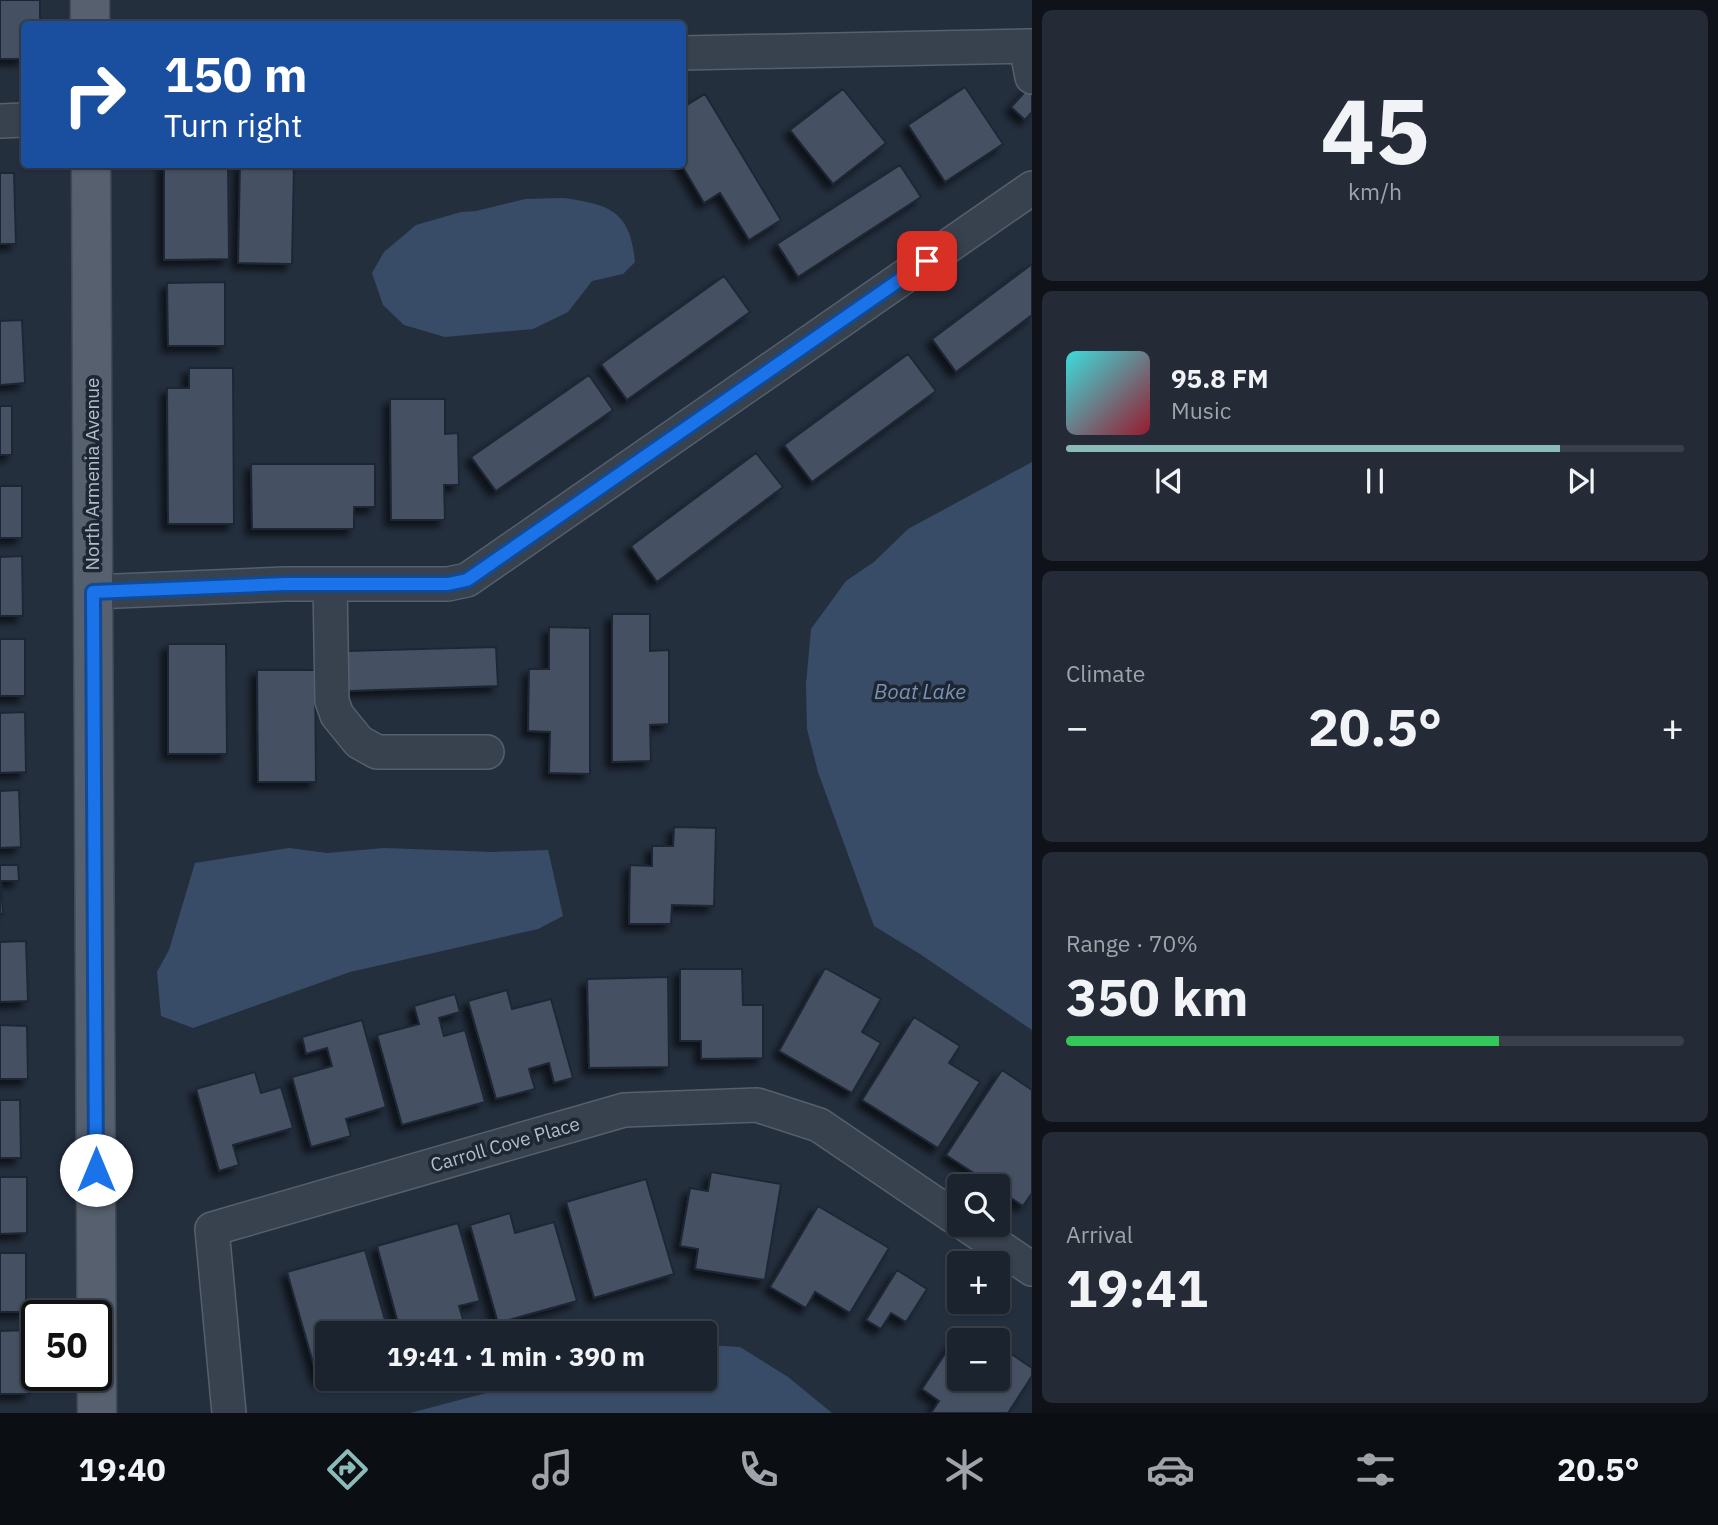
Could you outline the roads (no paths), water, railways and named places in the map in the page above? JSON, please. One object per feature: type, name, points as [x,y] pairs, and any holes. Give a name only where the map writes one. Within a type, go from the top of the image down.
[{"type":"main road","points":[[90,0],[90,21]]},
{"type":"main road","name":"North Armenia Avenue","points":[[91,168],[97,1413]]},
{"type":"street","points":[[686,53],[1030,57]]},
{"type":"street","points":[[0,121],[21,120]]},
{"type":"street","points":[[93,592],[330,584],[448,584],[467,580],[1032,188]]},
{"type":"street","points":[[330,584],[332,701],[337,715],[359,742],[377,752],[487,752]]},
{"type":"street","name":"Carroll Cove Place","points":[[229,1413],[212,1229],[624,1110],[757,1105],[818,1125],[947,1212]]},
{"type":"street","points":[[985,1237],[1032,1269]]},
{"type":"water","points":[[564,198],[606,208],[623,221],[635,262],[623,274],[592,281],[568,312],[533,329],[445,337],[404,325],[383,305],[372,273],[384,252],[416,225],[461,212],[525,199]]},
{"type":"water","name":"Boat Lake","points":[[1032,462],[1032,1030],[874,926],[818,772],[807,729],[806,684],[811,629],[846,581],[874,562],[908,529]]},
{"type":"water","points":[[289,848],[327,853],[384,848],[491,852],[548,850],[563,916],[538,929],[350,972],[193,1028],[161,1016],[157,972],[169,950],[195,863]]},
{"type":"water","points":[[717,1346],[740,1347],[788,1377],[832,1413],[410,1413],[493,1391],[717,1391]]}]
